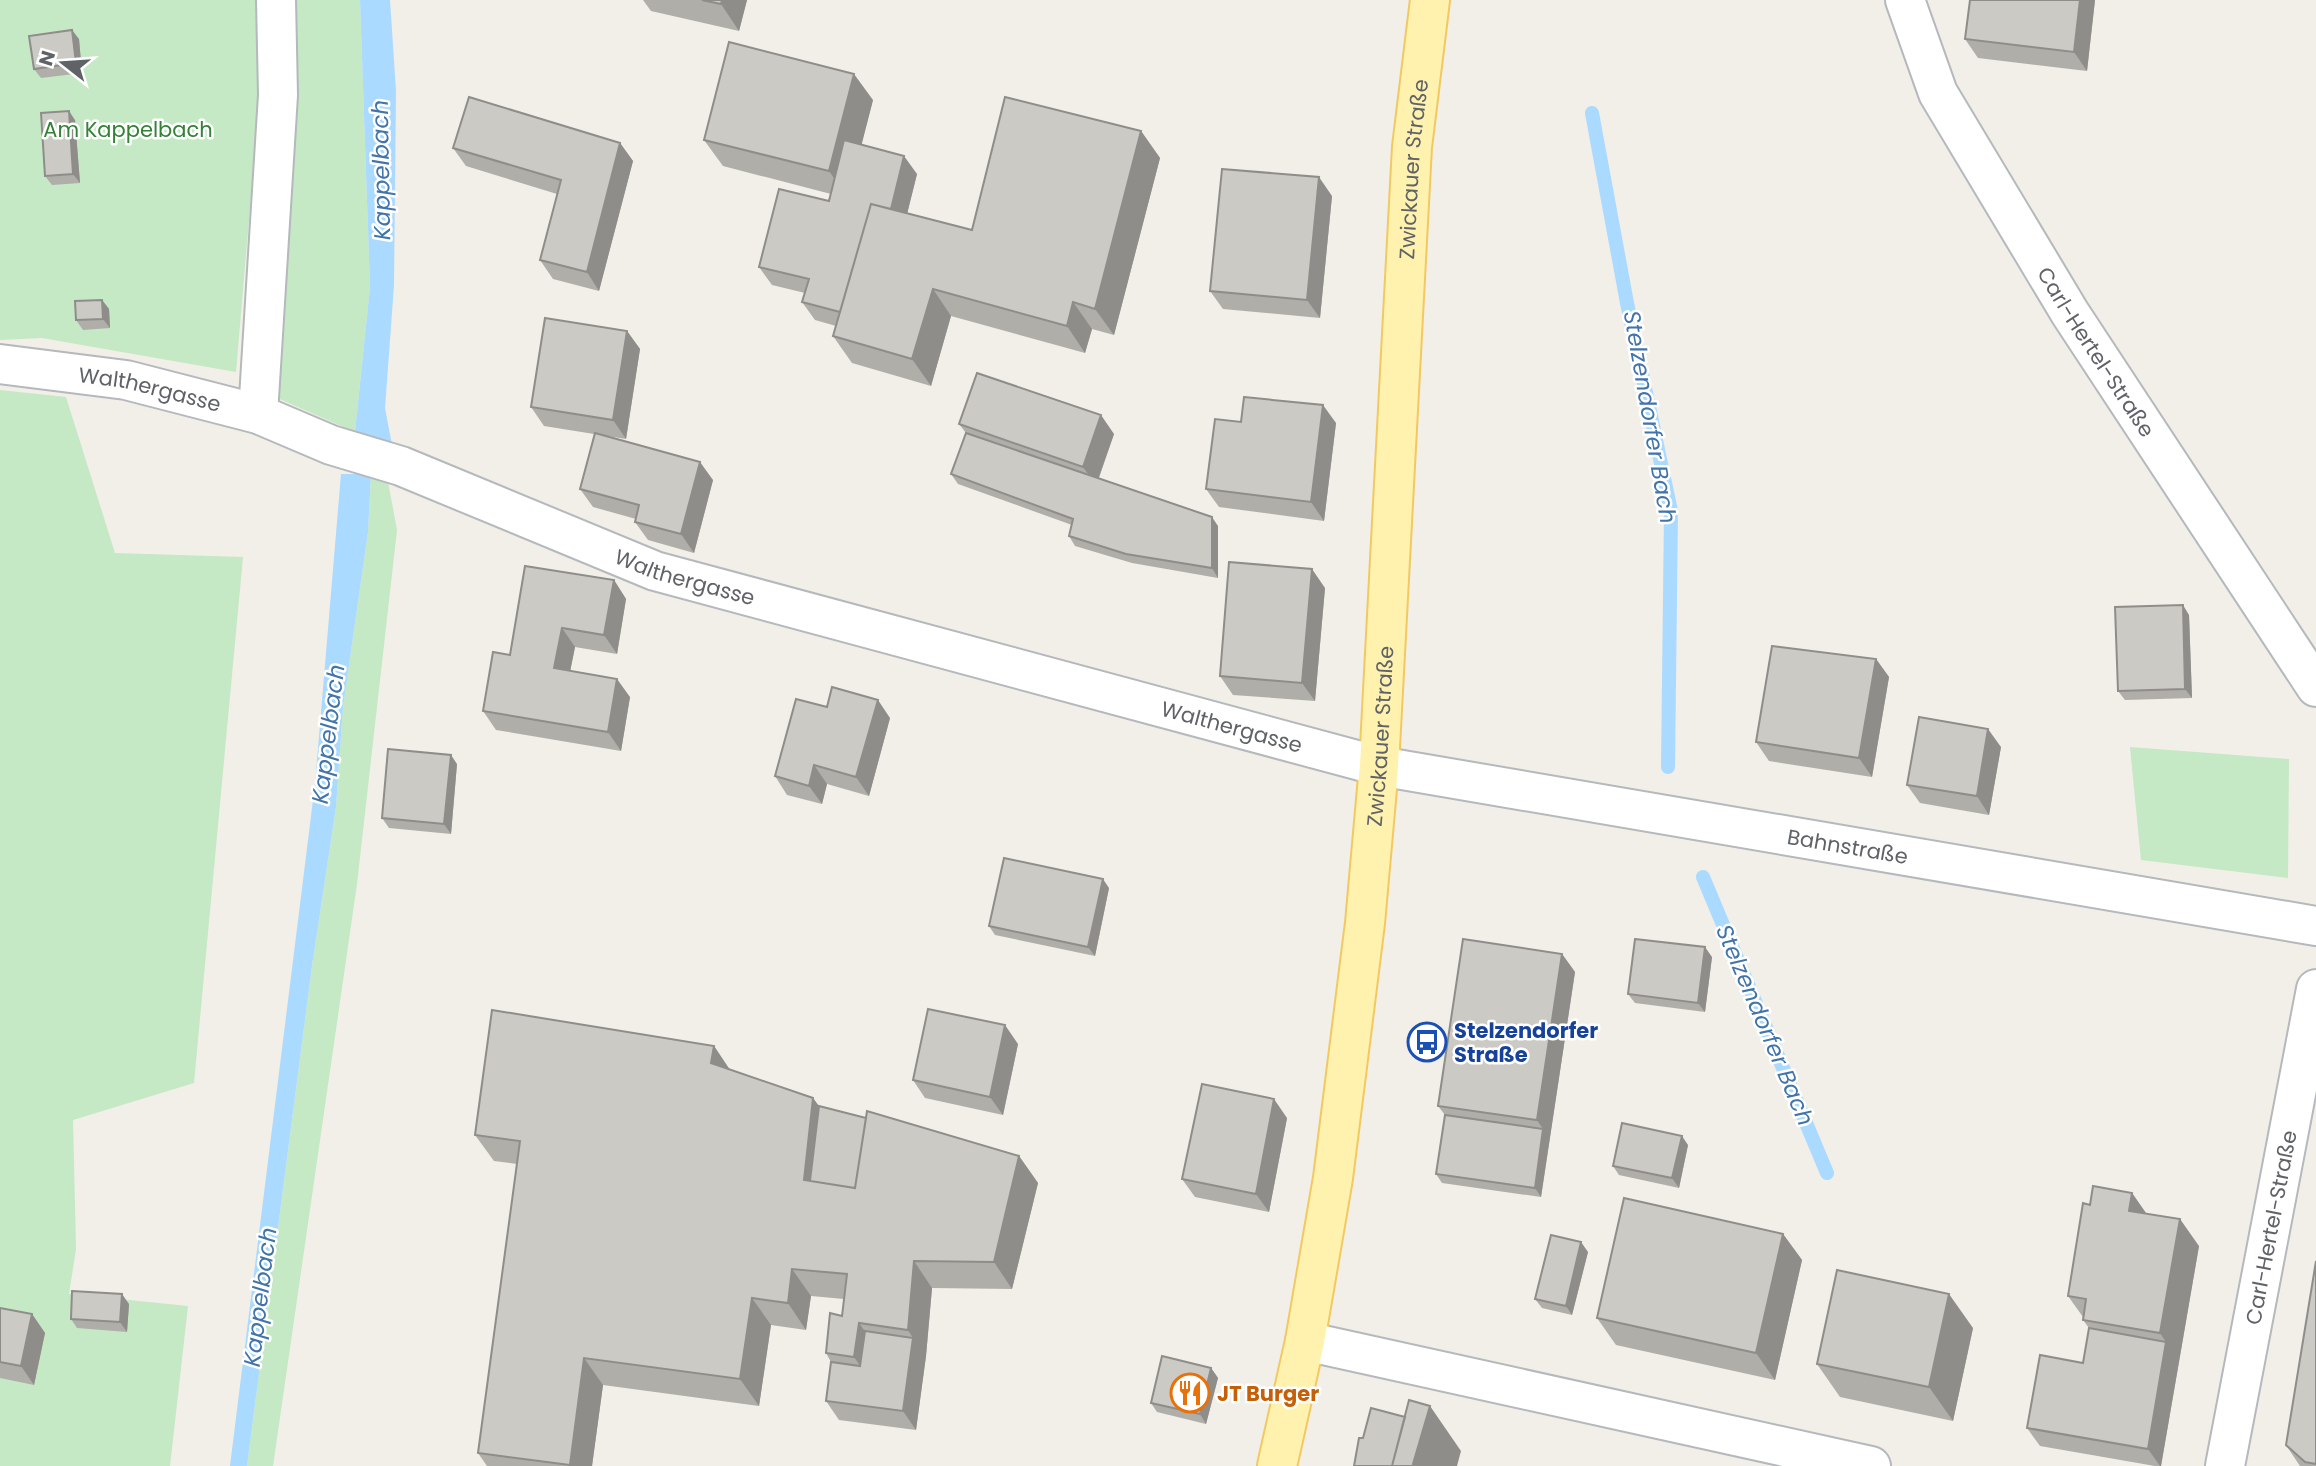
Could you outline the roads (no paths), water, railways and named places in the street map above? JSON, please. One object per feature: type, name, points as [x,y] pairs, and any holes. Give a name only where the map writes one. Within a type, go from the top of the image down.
[{"type":"main road","name":"Zwickauer Straße","points":[[1277,1466],[1305,1341],[1335,1165],[1365,923],[1379,766],[1412,147],[1430,0]]},
{"type":"street","points":[[258,414],[278,95],[276,0]]},
{"type":"street","name":"Carl-Hertel-Straße","points":[[1905,0],[1938,93],[2049,278],[2316,687]]},
{"type":"street","name":"Walthergasse","points":[[0,364],[125,380],[258,414],[331,445],[401,466],[655,571],[1379,766]]},
{"type":"street","name":"Bahnstraße","points":[[1379,766],[2316,926]]},
{"type":"street","name":"Carl-Hertel-Straße","points":[[2225,1466],[2316,989]]},
{"type":"street","points":[[1305,1341],[1871,1466]]},
{"type":"water","name":"Kappelbach","points":[[360,0],[390,0],[396,91],[394,285],[385,408],[392,445],[355,432],[370,287]]},
{"type":"water","name":"Kappelbach","points":[[341,474],[371,474],[368,532],[343,707],[336,807],[312,966],[247,1466],[230,1466],[315,784]]},
{"type":"waterway","name":"Stelzendorfer Bach","points":[[1592,113],[1627,303],[1671,511],[1668,767]]},
{"type":"waterway","name":"Stelzendorfer Bach","points":[[1703,877],[1827,1173]]},
{"type":"place","name":"Stelzendorfer Straße","points":[[1427,1042]]},
{"type":"place","name":"JT Burger","points":[[1190,1393]]},
{"type":"park label","name":"Am Kappelbach","points":[[128,129]]}]
